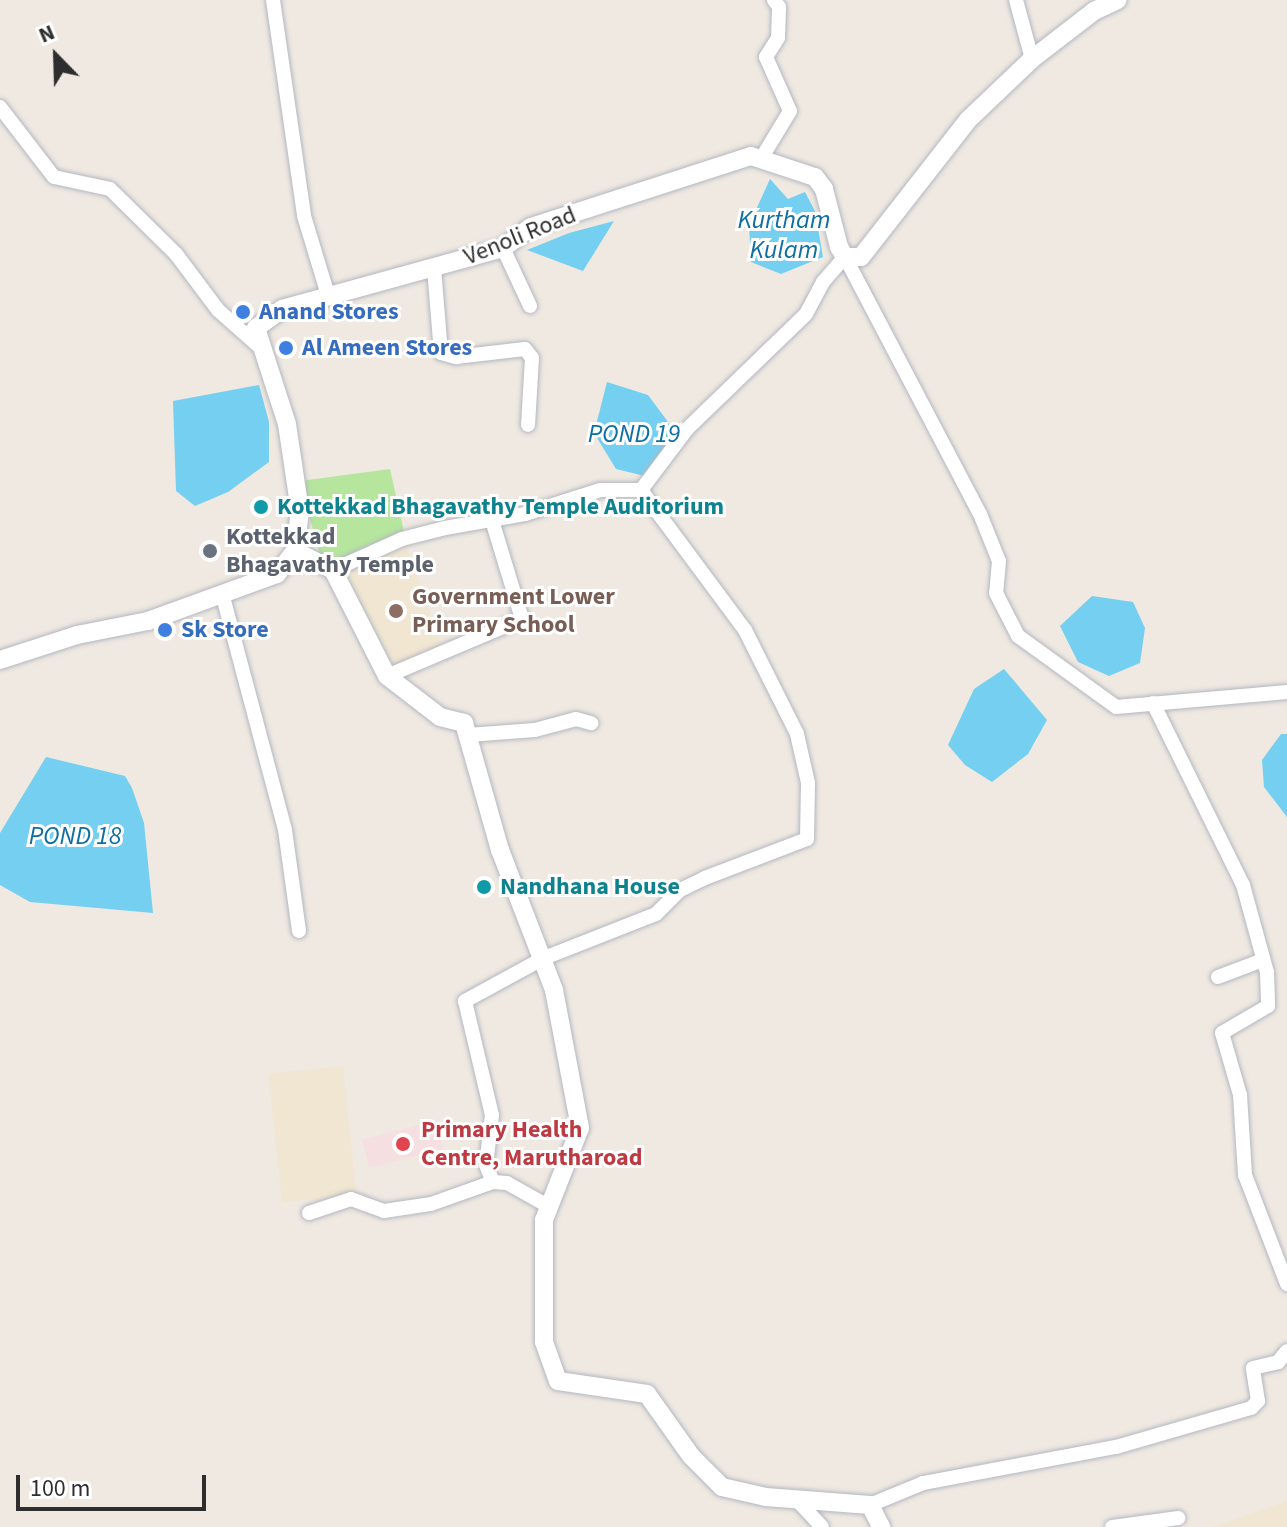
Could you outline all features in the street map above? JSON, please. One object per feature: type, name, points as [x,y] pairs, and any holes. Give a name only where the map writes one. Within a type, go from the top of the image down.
[{"type":"street","points":[[273,0],[304,216],[328,295]]},
{"type":"street","points":[[761,159],[790,111],[766,57],[778,38],[779,7],[774,0]]},
{"type":"street","points":[[1016,0],[1032,59]]},
{"type":"street","points":[[641,490],[687,429],[806,314],[823,282],[845,257],[861,257],[968,120],[1032,59],[1118,0]]},
{"type":"street","points":[[0,107],[54,177],[110,189],[176,254],[218,310],[264,350]]},
{"type":"street","name":"Venoli Road","points":[[295,551],[300,511],[287,424],[256,328],[282,309],[503,248],[531,227],[751,156],[815,177],[845,257]]},
{"type":"street","points":[[503,248],[530,306]]},
{"type":"street","points":[[845,257],[980,514],[999,561],[996,593],[1018,636],[1116,707],[1287,692]]},
{"type":"street","points":[[434,268],[441,353],[456,357],[525,349],[532,358],[528,425]]},
{"type":"street","points":[[333,570],[402,539],[492,520],[600,490],[641,490]]},
{"type":"street","points":[[493,1182],[486,1165],[492,1115],[465,1001],[542,959],[656,914],[680,890],[705,878],[807,839],[808,783],[797,734],[745,630],[641,490]]},
{"type":"street","points":[[387,676],[522,619],[492,520]]},
{"type":"street","points":[[0,660],[77,635],[148,621],[277,574],[295,551],[333,570],[387,676],[440,717],[464,723],[500,850],[542,959],[566,1035],[580,1128],[544,1220],[544,1342],[558,1381],[647,1394],[710,1479],[738,1493],[870,1505],[923,1483],[1116,1447],[1251,1408],[1258,1401],[1253,1368],[1278,1362],[1287,1351]]},
{"type":"street","points":[[222,593],[285,830],[299,931]]},
{"type":"street","points":[[1153,703],[1243,885],[1263,960],[1268,1006],[1222,1033],[1240,1095],[1245,1175],[1287,1284]]},
{"type":"street","points":[[468,735],[535,730],[576,719],[591,723]]},
{"type":"street","points":[[1218,977],[1263,960]]},
{"type":"street","points":[[309,1213],[351,1199],[384,1211],[431,1204],[493,1182],[507,1183],[548,1206]]},
{"type":"street","points":[[796,1499],[822,1527]]},
{"type":"street","points":[[870,1505],[881,1527]]},
{"type":"street","points":[[1112,1527],[1178,1518]]},
{"type":"shaded area","name":"Government Lower Primary School","points":[[407,548],[443,649],[396,668],[340,573]]},
{"type":"shaded area","points":[[343,1066],[356,1194],[282,1202],[268,1074]]},
{"type":"shaded area","name":"Primary Health Centre, Marutharoad","points":[[436,1121],[443,1149],[369,1168],[362,1139]]},
{"type":"shaded area","points":[[1287,1501],[1287,1527],[1213,1527]]},
{"type":"green space","points":[[390,469],[404,532],[332,565],[319,553],[300,481]]},
{"type":"water","name":"Kurtham Kulam","points":[[770,179],[788,199],[805,192],[815,211],[823,257],[781,274],[751,262],[749,225]]},
{"type":"water","points":[[614,221],[583,271],[527,250],[569,233]]},
{"type":"water","name":"POND 19","points":[[607,382],[648,395],[677,434],[645,476],[616,469],[594,433]]},
{"type":"water","points":[[259,385],[269,422],[269,462],[228,492],[195,506],[176,491],[173,401]]},
{"type":"water","points":[[1092,596],[1133,602],[1145,628],[1140,663],[1109,676],[1078,662],[1060,626]]},
{"type":"water","points":[[1004,669],[1047,720],[1028,754],[992,782],[965,765],[948,745],[974,689]]},
{"type":"water","points":[[1281,734],[1287,734],[1287,817],[1264,787],[1262,760]]},
{"type":"water","name":"POND 18","points":[[46,757],[125,776],[144,823],[153,913],[30,902],[0,885],[0,833]]},
{"type":"place","name":"Anand Stores","points":[[243,312]]},
{"type":"place","name":"Al Ameen Stores","points":[[286,348]]},
{"type":"place","name":"Kottekkad Bhagavathy Temple Auditorium","points":[[261,507]]},
{"type":"place","name":"Kottekkad Bhagavathy Temple","points":[[210,551]]},
{"type":"place","name":"Government Lower Primary School","points":[[396,611]]},
{"type":"place","name":"Sk Store","points":[[165,630]]},
{"type":"place","name":"Nandhana House","points":[[484,887]]},
{"type":"place","name":"Primary Health Centre, Marutharoad","points":[[403,1144]]}]
